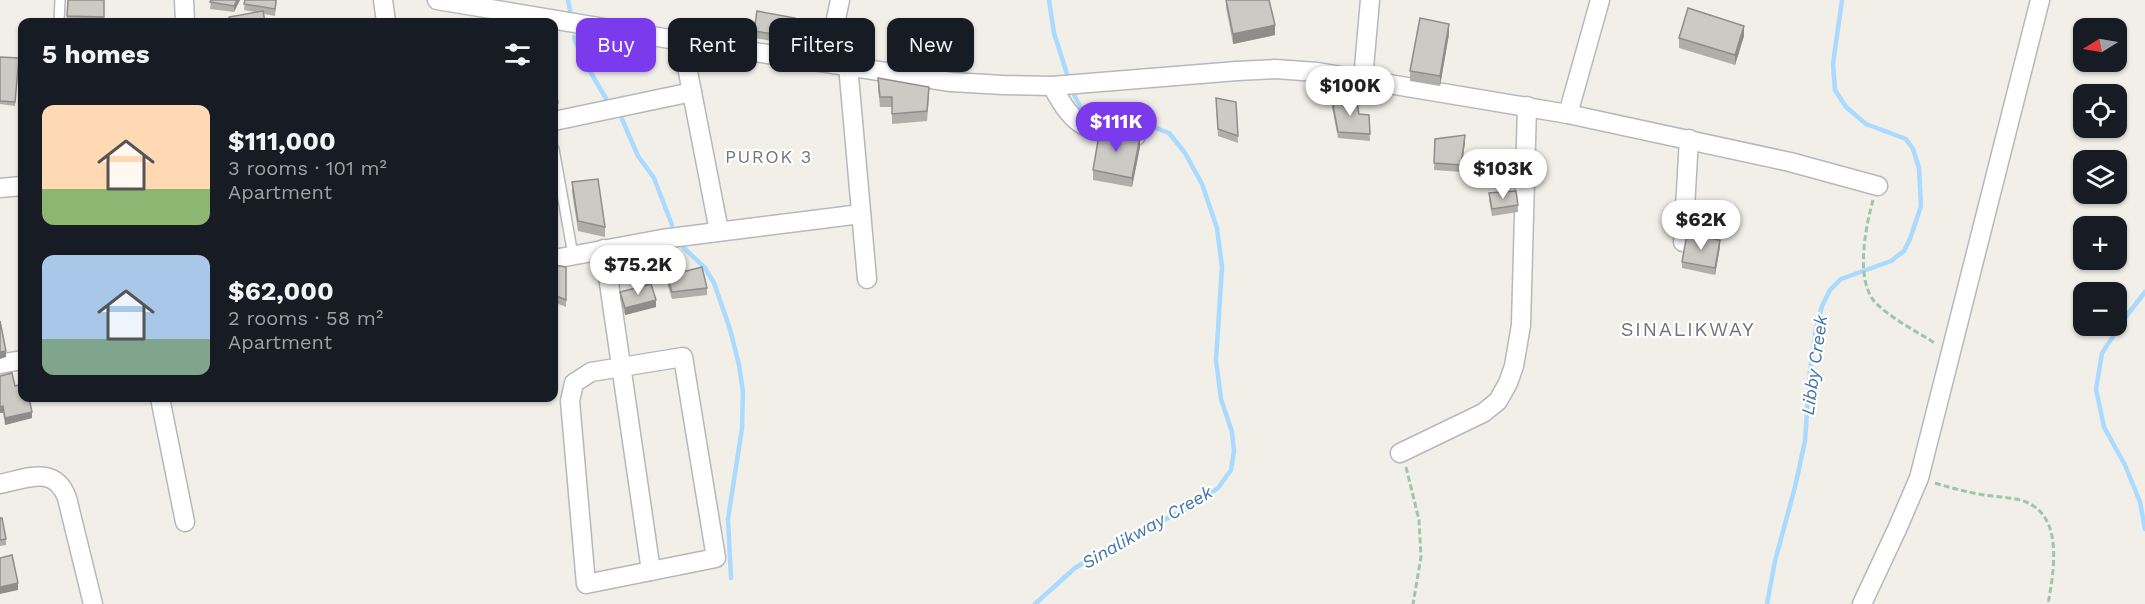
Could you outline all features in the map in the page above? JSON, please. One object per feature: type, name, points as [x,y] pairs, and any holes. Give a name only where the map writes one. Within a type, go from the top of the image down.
[{"type":"street","points":[[184,0],[185,18]]},
{"type":"street","points":[[383,0],[385,18]]},
{"type":"street","points":[[437,0],[545,18]]},
{"type":"street","points":[[836,18],[840,0]]},
{"type":"street","points":[[1362,79],[1370,0]]},
{"type":"street","points":[[1568,114],[1600,0]]},
{"type":"street","points":[[1862,604],[1919,478],[2040,0]]},
{"type":"street","points":[[558,20],[668,39]]},
{"type":"street","points":[[875,69],[951,82],[1003,86],[1052,86],[1275,69],[1317,72],[1568,114],[1790,162],[1878,186]]},
{"type":"street","points":[[688,72],[718,231]]},
{"type":"street","points":[[849,72],[867,279]]},
{"type":"street","points":[[1052,86],[1073,118],[1085,127],[1100,132],[1136,136]]},
{"type":"street","points":[[558,120],[692,92]]},
{"type":"street","points":[[1400,453],[1483,413],[1498,401],[1512,375],[1521,325],[1527,106]]},
{"type":"street","points":[[1683,242],[1689,139]]},
{"type":"street","points":[[0,188],[18,186]]},
{"type":"street","points":[[558,258],[718,231],[861,214]]},
{"type":"street","points":[[604,249],[651,571]]},
{"type":"street","points":[[683,357],[716,558],[651,571],[586,584],[571,391],[574,383],[591,372],[683,357]]},
{"type":"street","points":[[0,364],[18,361]]},
{"type":"street","points":[[161,402],[185,522]]},
{"type":"street","points":[[0,484],[43,476],[61,485],[67,498],[93,604]]},
{"type":"lane","points":[[59,18],[60,0]]},
{"type":"lane","points":[[558,171],[573,255]]},
{"type":"path","points":[[1878,186],[1867,222],[1864,263],[1872,298],[1880,307],[1950,353]]},
{"type":"path","points":[[1400,453],[1410,479],[1419,520],[1421,557],[1413,604]]},
{"type":"path","points":[[1919,478],[1958,489],[2021,500],[2039,508],[2051,526],[2053,544],[2053,567],[2048,604]]},
{"type":"building","points":[[68,0],[104,0],[104,17],[67,16]]},
{"type":"building","points":[[211,0],[237,0],[234,6],[210,2]]},
{"type":"building","points":[[245,0],[276,0],[275,9],[244,4]]},
{"type":"building","points":[[1226,0],[1269,0],[1275,25],[1233,34]]},
{"type":"building","points":[[1688,8],[1744,26],[1735,55],[1679,38]]},
{"type":"building","points":[[263,11],[264,18],[229,18]]},
{"type":"building","points":[[757,11],[795,18],[769,18],[769,33],[757,31]]},
{"type":"building","points":[[1420,18],[1449,24],[1440,76],[1410,71]]},
{"type":"building","points":[[0,57],[18,58],[15,102],[0,101]]},
{"type":"building","points":[[878,78],[929,87],[927,111],[892,114],[892,97],[880,97]]},
{"type":"building","points":[[1356,96],[1359,114],[1369,115],[1370,134],[1338,132],[1332,100]]},
{"type":"building","points":[[1216,98],[1236,102],[1238,136],[1218,129]]},
{"type":"building","points":[[1100,129],[1140,137],[1132,178],[1093,170]]},
{"type":"building","points":[[1465,135],[1461,165],[1434,163],[1435,139]]},
{"type":"building","points":[[598,179],[605,227],[578,221],[572,182]]},
{"type":"building","points":[[1516,191],[1518,205],[1492,209],[1489,193]]},
{"type":"building","points":[[1687,234],[1720,240],[1715,268],[1682,262]]},
{"type":"building","points":[[558,266],[566,267],[566,300],[558,297]]},
{"type":"building","points":[[702,267],[707,288],[672,292],[667,276]]},
{"type":"building","points":[[651,284],[656,300],[625,308],[620,292]]},
{"type":"building","points":[[0,321],[6,351],[0,352]]},
{"type":"building","points":[[12,373],[15,386],[18,385],[18,402],[30,402],[32,412],[5,418],[3,406],[0,407],[0,376]]},
{"type":"building","points":[[0,518],[2,518],[6,539],[0,540]]},
{"type":"building","points":[[12,555],[18,583],[0,587],[0,558]]},
{"type":"waterway","points":[[568,0],[571,15]]},
{"type":"waterway","name":"Sinalikway Creek","points":[[1049,0],[1054,33],[1067,74]]},
{"type":"waterway","name":"Libby Creek","points":[[1767,604],[1775,561],[1805,441],[1810,370],[1822,306],[1830,290],[1841,279],[1891,261],[1904,251],[1921,206],[1919,168],[1913,149],[1906,139],[1866,124],[1846,107],[1835,90],[1833,64],[1842,0]]},
{"type":"waterway","points":[[574,37],[580,54],[608,102]]},
{"type":"waterway","name":"Sinalikway Creek","points":[[1035,604],[1075,568],[1113,545],[1192,506],[1218,488],[1231,470],[1234,451],[1232,432],[1221,399],[1216,360],[1222,267],[1217,228],[1202,184],[1185,153],[1169,133],[1148,125],[1091,116],[1082,110],[1071,89]]},
{"type":"waterway","points":[[622,119],[638,156],[654,178],[672,225]]},
{"type":"waterway","points":[[684,248],[705,268],[714,283],[730,329],[743,392],[742,428],[728,519],[731,578]]},
{"type":"waterway","points":[[2145,292],[2102,353],[2096,389],[2104,427],[2125,465],[2140,502],[2145,529]]},
{"type":"district","name":"PUROK 3","points":[[769,156]]},
{"type":"district","name":"SINALIKWAY","points":[[1688,329]]}]
